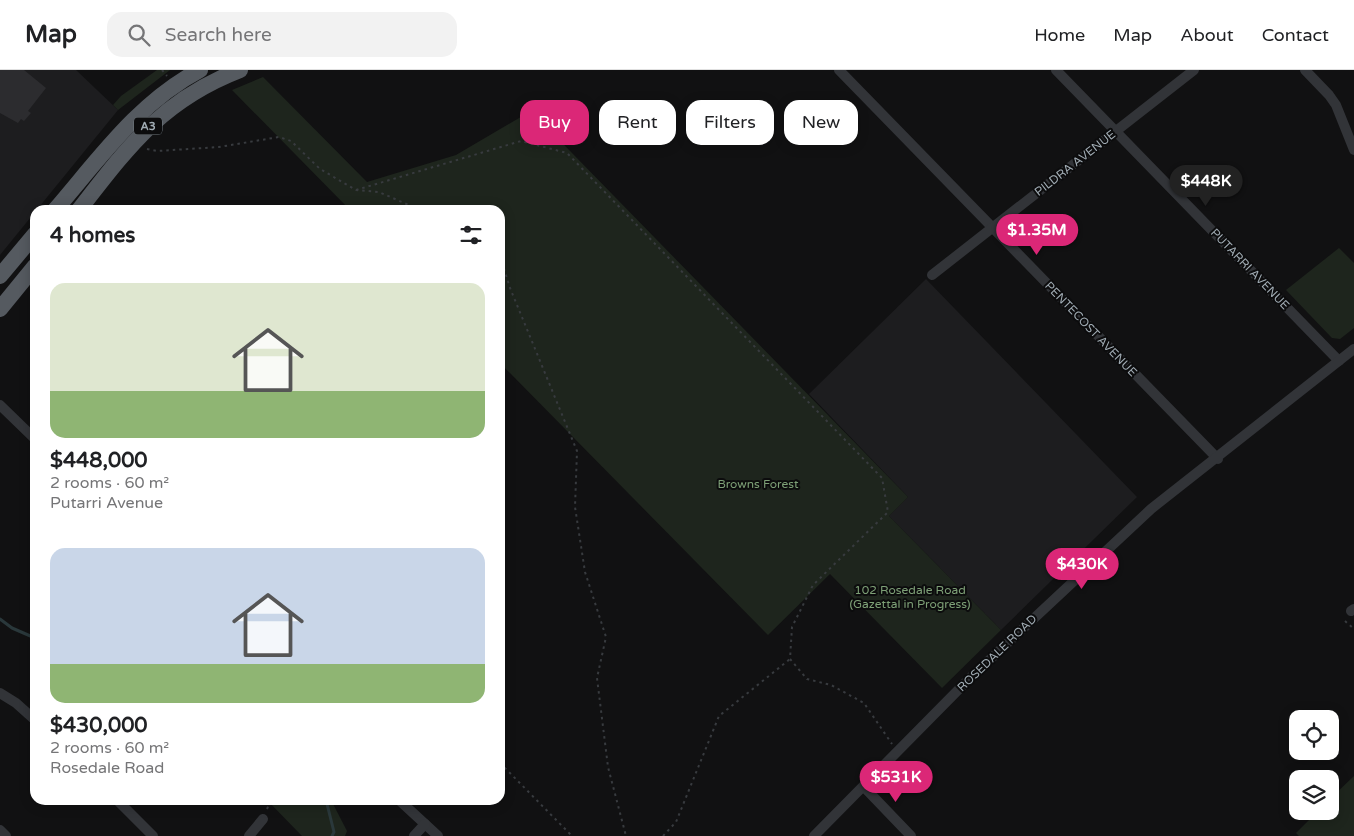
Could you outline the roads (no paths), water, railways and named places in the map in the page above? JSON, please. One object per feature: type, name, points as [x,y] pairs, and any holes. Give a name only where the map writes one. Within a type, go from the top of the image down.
[{"type":"highway","name":"A3","points":[[59,205],[118,135],[144,109],[175,85],[200,70]]},
{"type":"highway","name":"A3","points":[[83,205],[130,145],[163,113],[205,84],[240,70]]},
{"type":"highway","points":[[0,276],[30,240]]},
{"type":"highway","points":[[0,309],[30,272]]},
{"type":"street","name":"PENTECOST AVENUE","points":[[839,70],[1218,459]]},
{"type":"street","name":"PUTARRI AVENUE","points":[[1056,70],[1339,361]]},
{"type":"street","name":"PILDRA AVENUE","points":[[932,276],[1194,70]]},
{"type":"street","points":[[1305,70],[1336,105],[1354,150]]},
{"type":"street","name":"ROSEDALE ROAD","points":[[814,836],[968,680],[1151,509],[1218,459],[1354,349]]},
{"type":"street","points":[[0,405],[30,434]]},
{"type":"street","points":[[0,693],[16,703],[30,716]]},
{"type":"street","points":[[864,787],[911,836]]},
{"type":"street","points":[[122,805],[153,836]]},
{"type":"street","points":[[404,805],[438,836]]},
{"type":"street","points":[[250,836],[263,819]]},
{"type":"street","points":[[414,836],[425,824]]},
{"type":"street","points":[[0,830],[6,836]]},
{"type":"waterway","points":[[0,619],[12,628],[30,636]]},
{"type":"waterway","points":[[327,805],[334,832],[332,836]]},
{"type":"park label","name":"Browns Forest","points":[[758,484]]},
{"type":"park label","name":"102 Rosedale Road (Gazettal in Progress)","points":[[910,597]]}]
